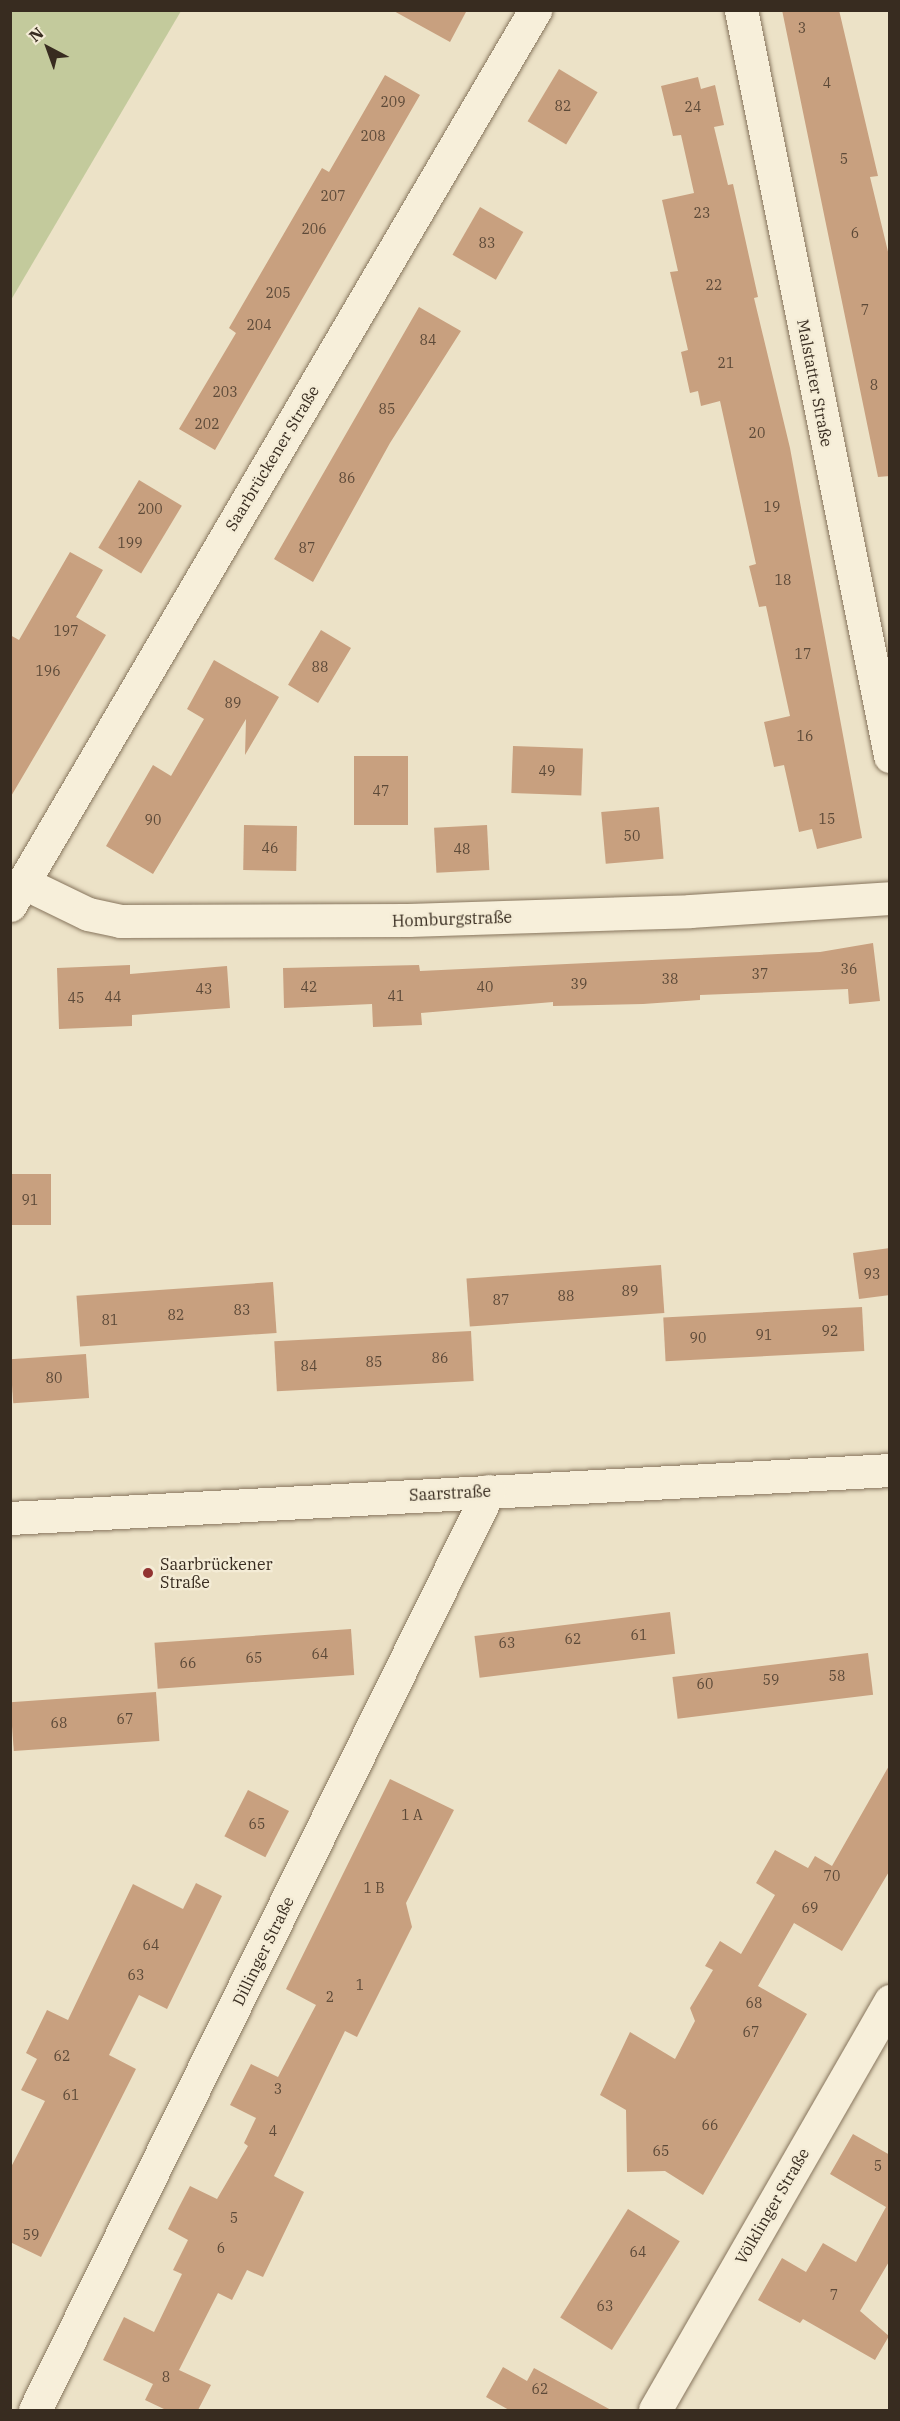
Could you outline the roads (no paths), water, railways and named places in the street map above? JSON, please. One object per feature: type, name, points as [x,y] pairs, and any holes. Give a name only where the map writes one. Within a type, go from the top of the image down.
[{"type":"street","name":"Saarbrückener Straße","points":[[16,893],[535,10]]},
{"type":"street","name":"Malstatter Straße","points":[[741,10],[890,756]]},
{"type":"street","name":"Homburgstraße","points":[[16,893],[120,921],[408,920],[690,911],[890,898]]},
{"type":"street","name":"Saarstraße","points":[[10,1518],[890,1470]]},
{"type":"street","name":"Dillinger Straße","points":[[35,2410],[489,1491]]},
{"type":"street","name":"Völklinger Straße","points":[[655,2410],[890,2001]]},
{"type":"place","name":"Saarbrückener Straße","points":[[148,1573]]}]
